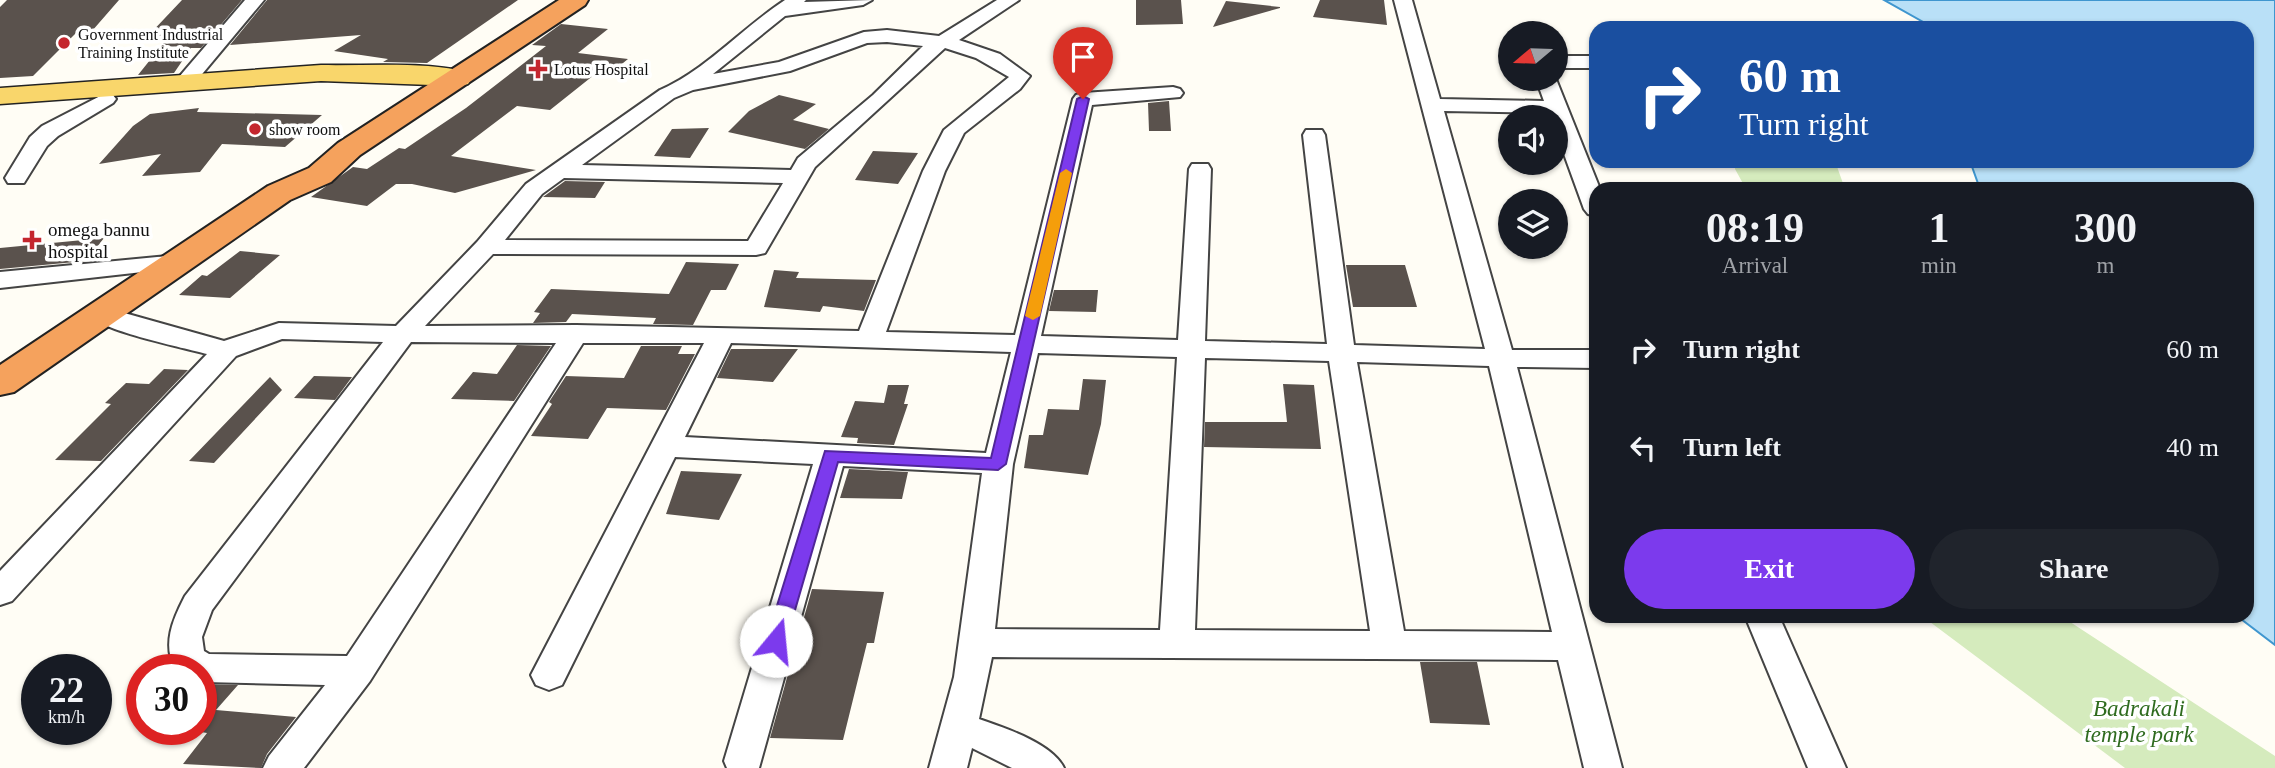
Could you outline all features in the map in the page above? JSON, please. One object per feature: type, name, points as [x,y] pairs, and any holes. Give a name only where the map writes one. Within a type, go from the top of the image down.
[{"type":"highway","points":[[0,363],[279,193],[320,175],[430,85],[548,0]]},
{"type":"highway","points":[[430,85],[576,0]]},
{"type":"highway","points":[[0,383],[118,320],[165,263]]},
{"type":"main road","points":[[0,96],[321,73],[430,85]]},
{"type":"main road","points":[[0,108],[252,88],[430,85]]},
{"type":"street","points":[[186,81],[255,0]]},
{"type":"street","points":[[688,85],[797,0]]},
{"type":"street","points":[[780,12],[863,0]]},
{"type":"street","points":[[486,247],[756,248],[806,163],[880,99],[932,48],[1010,0]]},
{"type":"street","points":[[1403,0],[1502,358],[1603,768]]},
{"type":"street","points":[[357,671],[204,668],[187,660],[185,637],[197,605],[403,334],[486,247],[534,189],[667,94],[688,85],[783,67],[864,37],[887,36],[968,47],[986,54],[1020,76],[1013,85],[955,130],[934,171],[869,340]]},
{"type":"street","points":[[1568,62],[1589,62]]},
{"type":"street","points":[[948,768],[972,677],[998,464],[1083,99],[1173,93]]},
{"type":"street","points":[[16,178],[38,142],[50,131],[106,99]]},
{"type":"street","points":[[1433,105],[1498,106]]},
{"type":"street","points":[[1314,135],[1342,354],[1390,645]]},
{"type":"street","points":[[1568,139],[1589,192]]},
{"type":"street","points":[[1177,644],[1200,169]]},
{"type":"street","points":[[559,171],[797,177]]},
{"type":"street","points":[[0,280],[165,263]]},
{"type":"street","points":[[118,320],[226,350]]},
{"type":"street","points":[[0,592],[226,350],[279,331],[722,335],[1589,359]]},
{"type":"street","points":[[282,768],[357,671],[576,333]]},
{"type":"street","points":[[549,675],[722,335]]},
{"type":"street","points":[[666,446],[998,464]]},
{"type":"street","points":[[743,761],[831,455]]},
{"type":"street","points":[[1765,623],[1827,768]]},
{"type":"street","points":[[976,643],[1573,646]]},
{"type":"street","points":[[957,727],[1000,742],[1045,768]]},
{"type":"green space","points":[[1838,168],[1842,182],[1742,182],[1735,169]]},
{"type":"green space","name":"Badrakali temple park","points":[[1931,623],[2072,623],[2275,756],[2275,768],[2125,768]]},
{"type":"water","points":[[1884,0],[2275,0],[2275,645],[2246,623],[2254,623],[2254,182],[1978,182],[1972,168],[2254,168],[2254,21],[1922,21]]},
{"type":"building","points":[[7,0],[119,0],[92,31],[77,32],[33,76],[0,78],[0,7]]},
{"type":"building","points":[[182,0],[242,0],[201,48],[191,48],[174,73],[138,75],[170,35],[147,37]]},
{"type":"building","points":[[267,0],[518,0],[427,63],[383,62],[388,59],[334,51],[361,35],[230,45]]},
{"type":"building","points":[[1136,0],[1181,0],[1183,24],[1136,25]]},
{"type":"building","points":[[1320,0],[1384,0],[1387,25],[1313,17]]},
{"type":"building","points":[[1226,1],[1280,7],[1280,8],[1213,27]]},
{"type":"building","points":[[561,24],[608,29],[578,53],[628,59],[607,76],[594,75],[550,110],[517,106],[451,156],[536,170],[455,193],[412,184],[396,184],[367,206],[311,197],[353,167],[367,169],[399,148],[405,149],[466,108],[546,46],[532,45]]},
{"type":"building","points":[[779,95],[816,104],[793,120],[829,129],[805,149],[728,132],[749,111]]},
{"type":"building","points":[[1169,101],[1171,131],[1149,131],[1148,103]]},
{"type":"building","points":[[199,108],[197,112],[322,115],[285,147],[222,144],[200,172],[142,176],[161,154],[99,164],[133,126],[150,114]]},
{"type":"building","points":[[709,128],[690,158],[654,156],[672,129]]},
{"type":"building","points":[[873,151],[918,153],[898,184],[855,180]]},
{"type":"building","points":[[565,181],[605,182],[595,198],[543,197]]},
{"type":"building","points":[[104,238],[86,261],[0,269],[0,248]]},
{"type":"building","points":[[240,251],[280,255],[230,298],[179,295],[202,275],[207,276]]},
{"type":"building","points":[[686,262],[739,264],[726,290],[711,290],[693,325],[653,324],[656,318],[572,314],[566,322],[533,323],[540,313],[534,312],[551,289],[669,294]]},
{"type":"building","points":[[1346,265],[1405,265],[1417,307],[1353,307]]},
{"type":"building","points":[[774,270],[799,272],[796,278],[876,280],[864,311],[823,306],[820,312],[764,307]]},
{"type":"building","points":[[1054,290],[1098,290],[1096,312],[1049,311]]},
{"type":"building","points":[[517,345],[551,346],[514,401],[451,399],[473,372],[497,374]]},
{"type":"building","points":[[641,346],[682,346],[678,354],[695,354],[666,410],[607,408],[588,439],[531,436],[566,376],[624,378]]},
{"type":"building","points":[[731,349],[798,349],[773,382],[717,378]]},
{"type":"building","points":[[164,369],[188,370],[101,461],[55,460],[111,404],[105,403],[126,383],[149,384]]},
{"type":"building","points":[[314,376],[352,377],[335,400],[294,398]]},
{"type":"building","points":[[270,377],[282,390],[214,463],[189,461]]},
{"type":"building","points":[[1083,379],[1106,380],[1101,424],[1088,475],[1024,468],[1029,435],[1043,435],[1048,409],[1079,410]]},
{"type":"building","points":[[1283,384],[1314,385],[1321,449],[1204,447],[1205,422],[1287,422]]},
{"type":"building","points":[[888,385],[909,385],[904,404],[908,404],[894,445],[857,443],[858,438],[841,437],[855,401],[884,403]]},
{"type":"building","points":[[849,469],[908,472],[902,499],[840,498]]},
{"type":"building","points":[[681,471],[742,474],[719,520],[666,514]]},
{"type":"building","points":[[812,589],[884,592],[874,643],[867,643],[843,740],[770,738]]},
{"type":"building","points":[[1420,662],[1477,662],[1490,725],[1430,723]]},
{"type":"building","points":[[217,684],[238,685],[217,709]]},
{"type":"building","points":[[217,710],[296,717],[267,754],[261,768],[183,764],[198,745],[217,745]]},
{"type":"slow traffic","points":[[1033,316],[1066,173]]},
{"type":"place","name":"Government Industrial Training Institute","points":[[64,43]]},
{"type":"place","name":"Lotus Hospital","points":[[538,69]]},
{"type":"place","name":"show room","points":[[255,129]]},
{"type":"place","name":"omega bannu hospital","points":[[32,240]]},
{"type":"route","points":[[776,641],[831,455],[998,464],[1083,99]]}]
